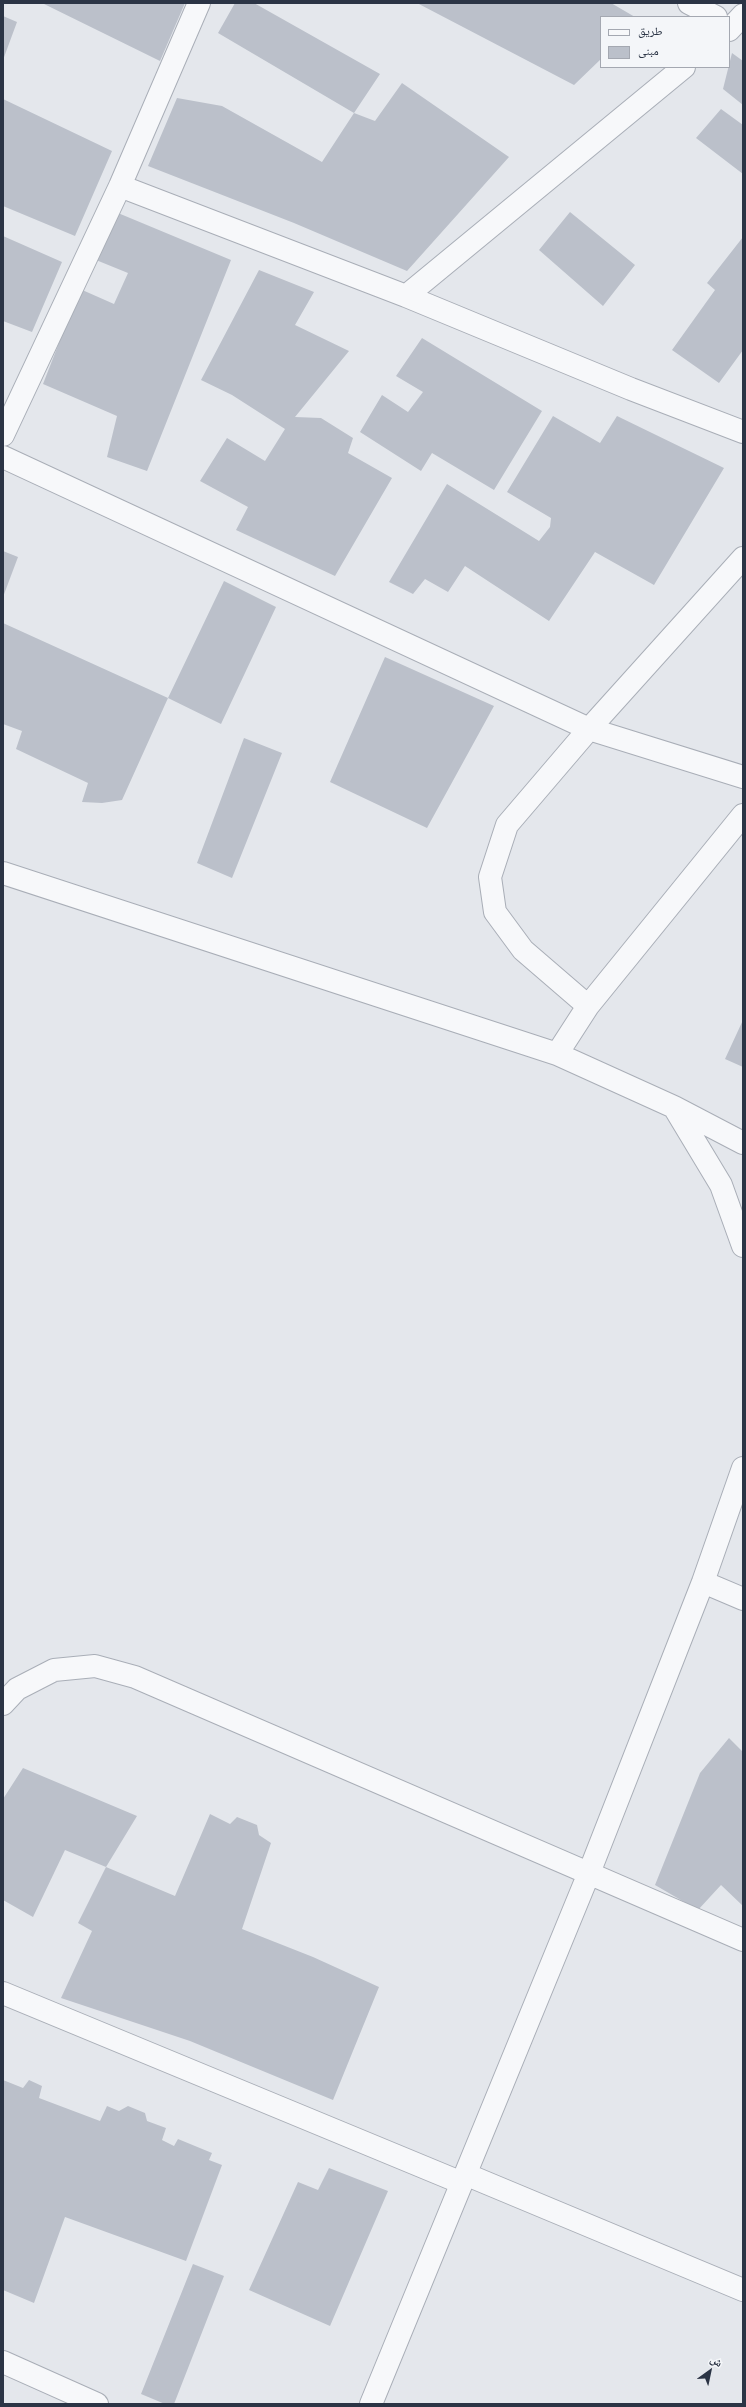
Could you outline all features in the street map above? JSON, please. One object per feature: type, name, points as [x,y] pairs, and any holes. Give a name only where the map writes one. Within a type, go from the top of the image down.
[{"type":"street","points":[[3,435],[120,186],[199,3]]},
{"type":"street","points":[[689,3],[717,16]]},
{"type":"street","points":[[406,296],[683,68]]},
{"type":"street","points":[[120,186],[406,296],[631,389],[743,432]]},
{"type":"street","points":[[3,457],[589,730],[743,777]]},
{"type":"street","points":[[588,1006],[524,950],[495,912],[490,877],[507,825],[589,730],[743,558]]},
{"type":"street","points":[[557,1054],[588,1006],[743,815]]},
{"type":"street","points":[[3,873],[557,1054],[674,1107],[743,1143]]},
{"type":"street","points":[[674,1107],[721,1185],[743,1246]]},
{"type":"street","points":[[371,2404],[589,1873],[703,1582],[743,1468]]},
{"type":"street","points":[[703,1582],[743,1599]]},
{"type":"street","points":[[3,1704],[17,1689],[54,1670],[95,1666],[135,1677],[743,1940]]},
{"type":"street","points":[[3,1993],[743,2290]]},
{"type":"street","points":[[3,2362],[97,2404]]},
{"type":"building","points":[[42,3],[185,3],[160,61]]},
{"type":"building","points":[[235,3],[254,3],[380,74],[354,113],[218,33]]},
{"type":"building","points":[[417,3],[611,3],[633,16],[600,16],[600,60],[574,85]]},
{"type":"building","points":[[3,16],[17,22],[3,60]]},
{"type":"building","points":[[732,53],[743,61],[743,105],[723,89],[728,68],[730,68]]},
{"type":"building","points":[[402,83],[509,157],[407,271],[294,223],[148,166],[177,98],[222,106],[322,162],[354,113],[375,121]]},
{"type":"building","points":[[3,99],[112,151],[75,236],[3,206]]},
{"type":"building","points":[[721,109],[743,125],[743,174],[696,138]]},
{"type":"building","points":[[570,212],[635,265],[603,306],[539,250]]},
{"type":"building","points":[[118,213],[231,260],[147,471],[107,457],[117,416],[43,384],[80,289],[114,304],[128,273],[96,260]]},
{"type":"building","points":[[3,236],[62,262],[32,332],[3,321]]},
{"type":"building","points":[[743,237],[743,350],[719,383],[672,350],[715,290],[707,283]]},
{"type":"building","points":[[259,270],[314,292],[295,325],[349,351],[295,417],[321,418],[353,438],[348,453],[392,478],[335,576],[236,530],[248,507],[200,481],[227,438],[265,461],[285,429],[232,395],[201,380]]},
{"type":"building","points":[[422,338],[542,411],[494,490],[432,453],[421,471],[360,432],[382,395],[408,412],[423,392],[396,376]]},
{"type":"building","points":[[553,416],[600,443],[617,416],[724,468],[654,585],[595,552],[549,621],[465,566],[448,592],[425,579],[413,594],[389,582],[447,484],[539,541],[550,527],[551,518],[507,492]]},
{"type":"building","points":[[3,551],[18,557],[3,597]]},
{"type":"building","points":[[224,581],[276,607],[221,724],[168,698]]},
{"type":"building","points":[[3,623],[168,698],[122,800],[102,803],[82,802],[88,783],[16,749],[22,731],[3,724]]},
{"type":"building","points":[[385,657],[494,706],[427,828],[330,782]]},
{"type":"building","points":[[244,738],[282,753],[232,878],[197,863]]},
{"type":"building","points":[[743,1020],[743,1067],[725,1059]]},
{"type":"building","points":[[729,1738],[743,1752],[743,1906],[721,1885],[698,1910],[655,1885],[700,1773]]},
{"type":"building","points":[[23,1768],[137,1816],[106,1867],[65,1850],[33,1917],[3,1900],[3,1799]]},
{"type":"building","points":[[210,1814],[230,1824],[237,1817],[257,1825],[259,1835],[271,1843],[242,1929],[313,1957],[379,1987],[333,2100],[190,2041],[61,1998],[92,1931],[78,1923],[106,1867],[175,1896]]},
{"type":"building","points":[[3,2080],[23,2088],[29,2080],[42,2086],[39,2098],[100,2121],[107,2106],[119,2111],[128,2106],[145,2113],[147,2121],[166,2128],[162,2140],[174,2146],[178,2139],[212,2153],[209,2160],[222,2165],[186,2261],[65,2217],[34,2303],[3,2290]]},
{"type":"building","points":[[329,2168],[388,2191],[330,2326],[249,2290],[298,2182],[318,2190]]},
{"type":"building","points":[[193,2264],[224,2276],[174,2404],[165,2404],[141,2394]]}]
